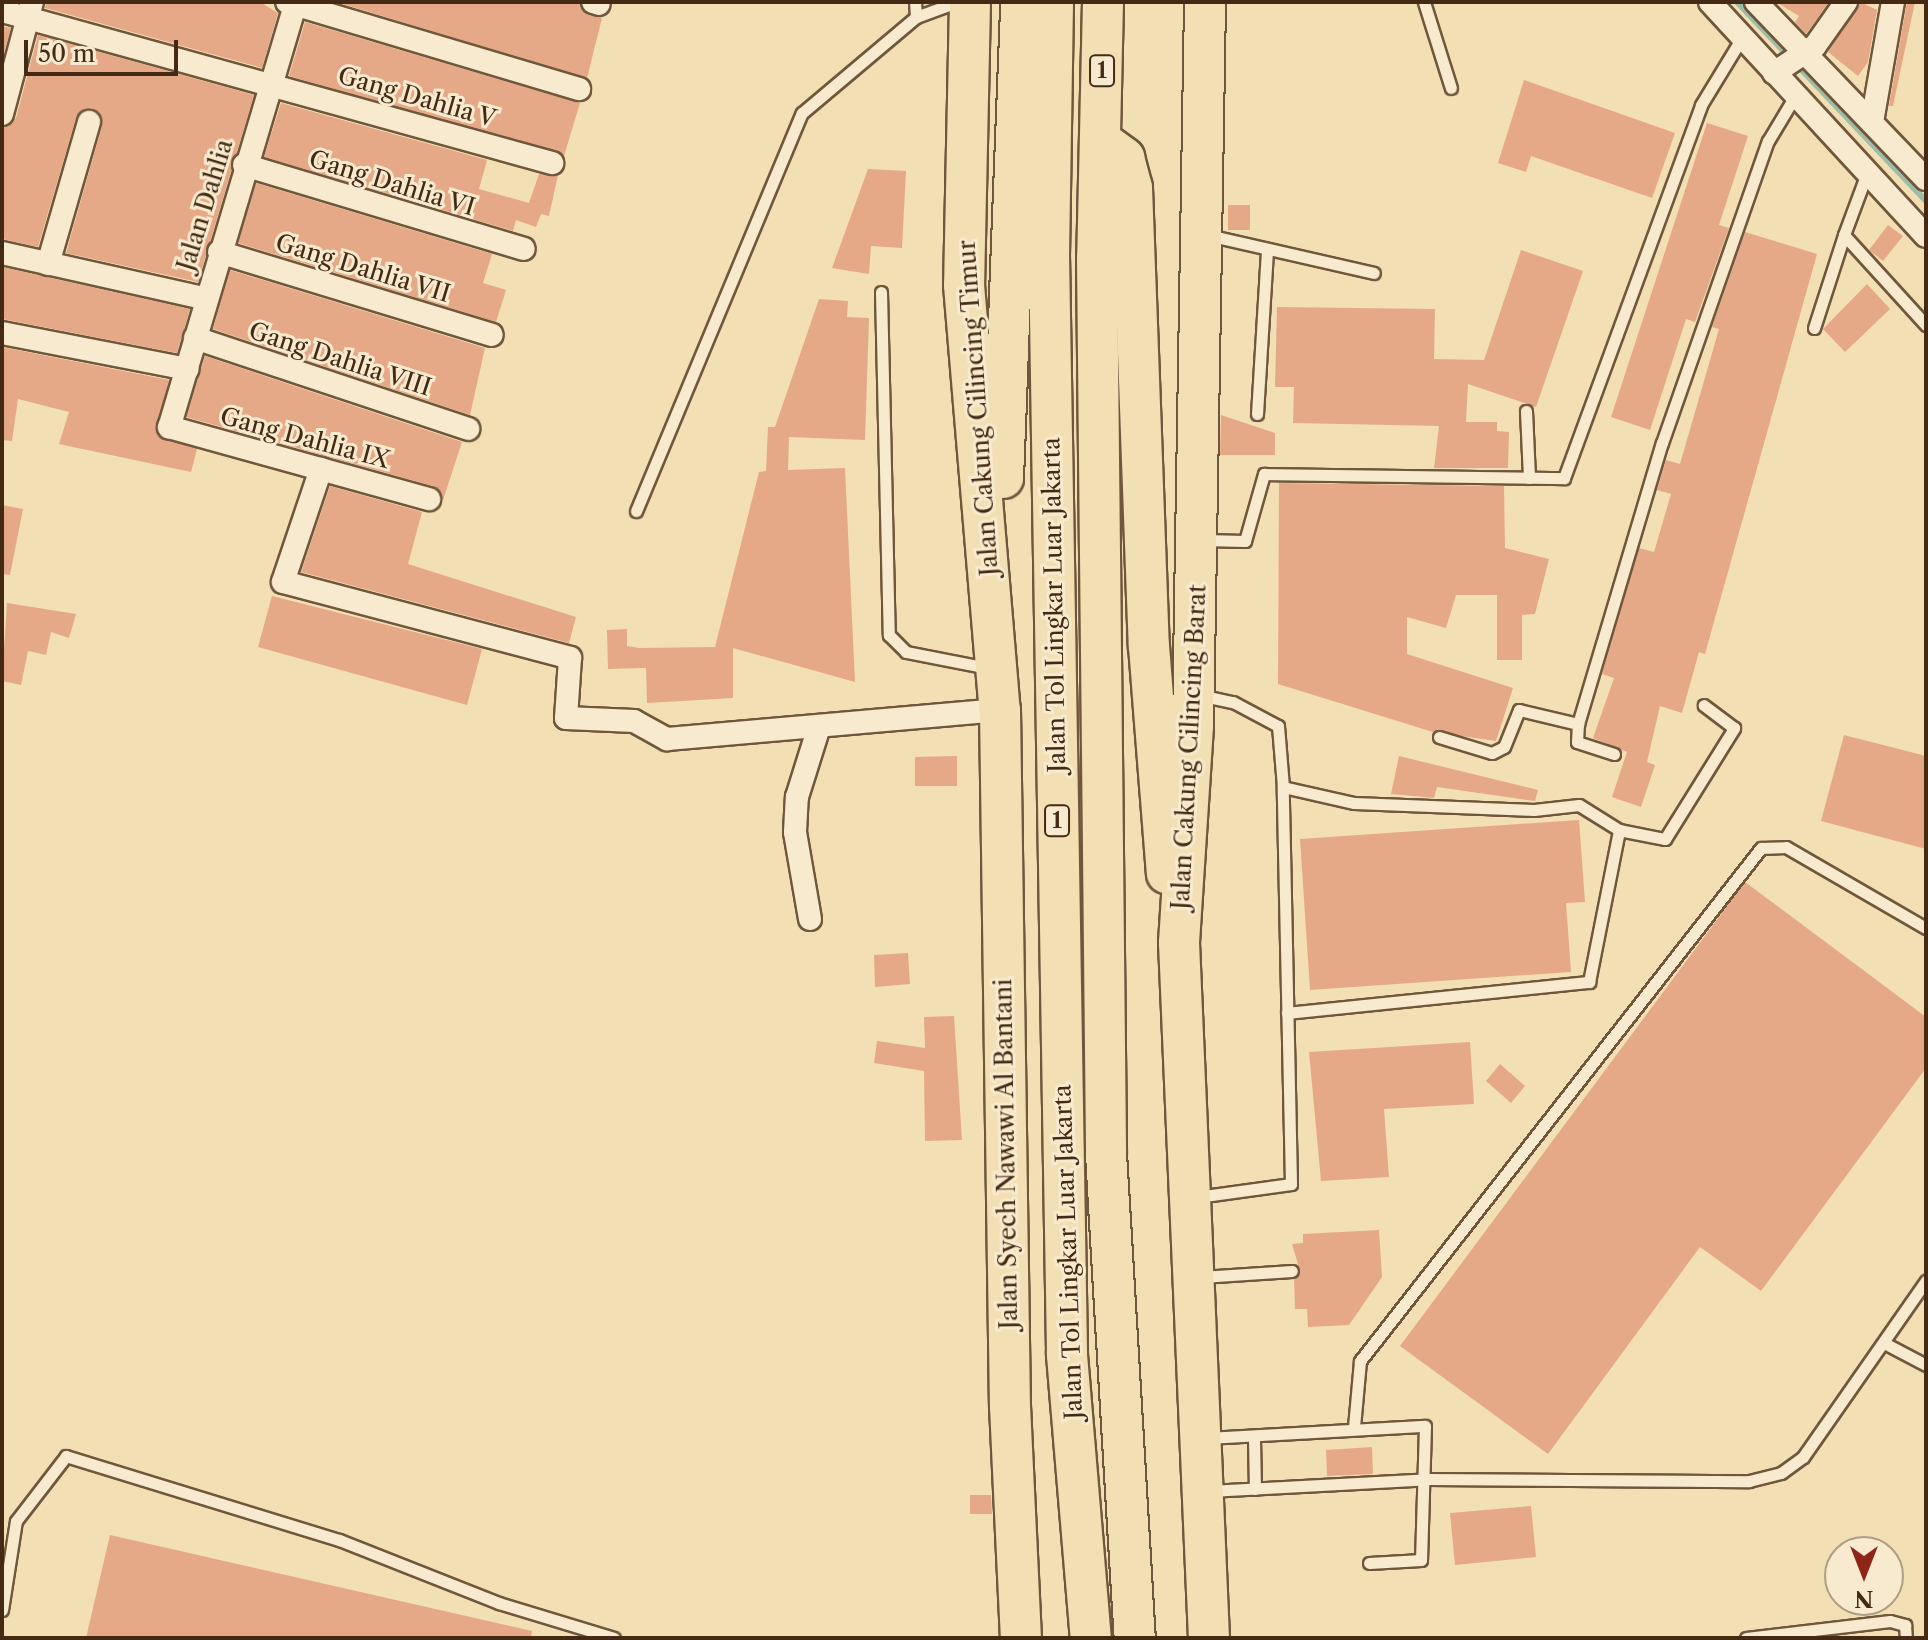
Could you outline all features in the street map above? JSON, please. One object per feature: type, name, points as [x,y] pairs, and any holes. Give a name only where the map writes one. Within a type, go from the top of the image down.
[{"type":"highway","name":"Jalan Cakung Cilincing Timur","points":[[970,2],[964,285],[998,670]]},
{"type":"highway","points":[[998,670],[1021,2]]},
{"type":"highway","name":"Jalan Tol Lingkar Luar Jakarta","points":[[1053,2],[1049,255],[1067,1355],[1091,1638]]},
{"type":"highway","name":"Jalan Tol Lingkar Luar Jakarta","points":[[1103,2],[1106,1154],[1135,1638]]},
{"type":"highway","name":"Jalan Cakung Cilincing Barat","points":[[1205,2],[1198,540],[1179,943],[1208,1196],[1196,1277],[1206,1491]]},
{"type":"highway","points":[[1101,141],[1124,158],[1132,188],[1157,789],[1179,943]]},
{"type":"highway","name":"Jalan Syech Nawawi Al Bantani","points":[[998,670],[1010,1406],[1021,1638]]},
{"type":"highway","points":[[1206,1491],[1209,1638]]},
{"type":"street","points":[[1710,2],[1926,236]]},
{"type":"street","points":[[1756,2],[1800,53],[1926,179]]},
{"type":"street","points":[[1775,71],[1800,53],[1846,2]]},
{"type":"street","points":[[1872,122],[1893,2]]},
{"type":"street","points":[[293,3],[579,89]]},
{"type":"street","name":"Jalan Dahlia","points":[[169,425],[188,369],[203,298],[293,3]]},
{"type":"street","points":[[2,114],[30,10]]},
{"type":"street","name":"Gang Dahlia V","points":[[2,11],[30,10],[147,56],[268,82],[552,163]]},
{"type":"street","points":[[48,264],[89,122]]},
{"type":"street","name":"Gang Dahlia VI","points":[[244,165],[524,249]]},
{"type":"street","name":"Gang Dahlia VII","points":[[219,252],[492,335]]},
{"type":"street","points":[[2,253],[203,298]]},
{"type":"street","points":[[2,333],[188,369]]},
{"type":"street","name":"Gang Dahlia VIII","points":[[195,338],[468,429]]},
{"type":"street","name":"Gang Dahlia IX","points":[[169,425],[429,499]]},
{"type":"street","points":[[321,469],[283,582],[460,632],[570,658],[566,718],[634,721],[667,739],[818,730],[886,716],[1000,710]]},
{"type":"street","points":[[810,919],[795,832],[797,797],[818,730]]},
{"type":"lane","points":[[915,2],[916,17]]},
{"type":"lane","points":[[636,511],[802,113],[916,17],[957,2]]},
{"type":"lane","points":[[1424,2],[1451,88]]},
{"type":"lane","points":[[1198,540],[1245,541],[1264,474],[1529,478],[1566,475],[1701,105],[1743,36]]},
{"type":"lane","points":[[1614,754],[1577,742],[1578,724],[1662,443],[1768,141],[1795,96]]},
{"type":"lane","points":[[1814,328],[1867,173]]},
{"type":"lane","points":[[1202,233],[1267,252],[1374,273]]},
{"type":"lane","points":[[1844,235],[1926,325]]},
{"type":"lane","points":[[1257,414],[1267,252]]},
{"type":"lane","points":[[881,292],[889,635],[906,652],[998,670]]},
{"type":"lane","points":[[1526,411],[1529,478]]},
{"type":"lane","points":[[1193,694],[1233,702],[1278,726],[1283,787],[1291,1184],[1256,1192],[1208,1196]]},
{"type":"lane","points":[[1283,787],[1354,803],[1534,810],[1579,805],[1619,830],[1668,837],[1734,728],[1704,705]]},
{"type":"lane","points":[[1439,737],[1492,753],[1504,747],[1519,710],[1578,724]]},
{"type":"lane","points":[[1287,1013],[1589,982],[1619,830]]},
{"type":"lane","points":[[1354,1427],[1360,1361],[1761,848],[1786,847],[1925,925]]},
{"type":"lane","points":[[1196,1277],[1292,1271]]},
{"type":"lane","points":[[1206,1491],[1428,1479],[1749,1481],[1781,1473],[1803,1457],[1926,1281]]},
{"type":"lane","points":[[1884,1343],[1926,1365]]},
{"type":"lane","points":[[1204,1438],[1254,1438],[1354,1427],[1425,1426],[1428,1479],[1421,1560],[1369,1563]]},
{"type":"lane","points":[[1254,1438],[1255,1489]]},
{"type":"lane","points":[[2,1610],[16,1521],[66,1456],[339,1540],[499,1603],[614,1638]]},
{"type":"lane","points":[[1746,1638],[1890,1621],[1905,1625],[1906,1638]]},
{"type":"building","points":[[46,2],[260,2],[278,13],[262,68],[45,8]]},
{"type":"building","points":[[336,2],[578,2],[602,18],[587,78]]},
{"type":"building","points":[[1776,2],[1829,2],[1806,34],[1795,22],[1799,16]]},
{"type":"building","points":[[1860,2],[1877,10],[1868,62],[1858,76],[1828,52]]},
{"type":"building","points":[[1907,2],[1915,2],[1893,106],[1889,106]]},
{"type":"building","points":[[305,22],[580,103],[564,156],[289,76]]},
{"type":"building","points":[[2,26],[11,28],[2,60]]},
{"type":"building","points":[[38,35],[254,95],[198,282],[66,253],[102,126],[92,108],[76,118],[38,247],[2,239],[2,128],[16,118]]},
{"type":"building","points":[[1524,80],[1675,133],[1652,198],[1531,156],[1526,172],[1498,163]]},
{"type":"building","points":[[281,103],[487,160],[479,189],[529,203],[539,174],[558,175],[549,216],[541,214],[536,227],[516,220],[513,231],[264,157]]},
{"type":"building","points":[[1707,123],[1748,136],[1719,225],[1729,228],[1695,322],[1686,319],[1650,430],[1611,417]]},
{"type":"building","points":[[868,169],[906,171],[902,248],[871,246],[869,274],[832,268]]},
{"type":"building","points":[[256,183],[492,254],[483,283],[506,290],[496,322],[238,243]]},
{"type":"building","points":[[1228,205],[1250,205],[1250,230],[1228,230]]},
{"type":"building","points":[[1888,225],[1903,236],[1883,261],[1869,250]]},
{"type":"building","points":[[1745,232],[1817,254],[1705,654],[1699,652],[1682,713],[1660,706],[1647,762],[1655,765],[1641,807],[1612,797],[1627,752],[1593,738],[1614,678],[1602,674],[1639,548],[1654,552],[1671,494],[1657,490],[1666,460],[1680,464],[1719,329],[1712,327]]},
{"type":"building","points":[[1521,250],[1583,271],[1536,407],[1468,384],[1466,422],[1497,422],[1497,431],[1509,432],[1508,468],[1434,468],[1439,426],[1293,423],[1294,387],[1275,387],[1277,307],[1435,309],[1434,359],[1484,360]]},
{"type":"building","points":[[2,267],[190,309],[177,353],[2,319]]},
{"type":"building","points":[[230,270],[485,348],[470,415],[213,329]]},
{"type":"building","points":[[1867,284],[1890,309],[1845,352],[1823,329]]},
{"type":"building","points":[[819,299],[848,301],[847,317],[869,318],[865,440],[789,437],[788,470],[845,468],[855,682],[733,648],[733,698],[647,703],[646,668],[608,669],[607,630],[627,629],[627,646],[639,648],[715,647],[759,472],[766,471],[768,427],[775,427]]},
{"type":"building","points":[[2,347],[169,380],[156,431],[197,449],[191,472],[59,444],[69,412],[18,399],[12,441],[2,440]]},
{"type":"building","points":[[205,356],[462,442],[443,500],[433,486],[186,417]]},
{"type":"building","points":[[1221,415],[1275,433],[1275,455],[1220,455]]},
{"type":"building","points":[[1279,483],[1504,486],[1505,548],[1549,559],[1535,614],[1522,615],[1522,660],[1497,660],[1497,595],[1456,595],[1446,628],[1407,617],[1407,654],[1513,688],[1496,741],[1433,732],[1278,684]]},
{"type":"building","points":[[330,486],[422,512],[408,564],[576,617],[569,643],[301,572]]},
{"type":"building","points":[[2,505],[23,509],[10,575],[2,574]]},
{"type":"building","points":[[272,596],[482,649],[467,705],[258,647]]},
{"type":"building","points":[[7,603],[76,614],[69,638],[51,632],[46,655],[28,651],[21,685],[2,681]]},
{"type":"building","points":[[1844,735],[1926,756],[1926,849],[1821,821]]},
{"type":"building","points":[[957,756],[957,786],[915,786],[915,757]]},
{"type":"building","points":[[1399,756],[1538,790],[1535,801],[1437,787],[1434,798],[1391,794]]},
{"type":"building","points":[[1579,820],[1585,902],[1566,903],[1571,972],[1310,990],[1300,839]]},
{"type":"building","points":[[1745,882],[1926,1017],[1926,1068],[1761,1291],[1700,1247],[1548,1454],[1400,1346]]},
{"type":"building","points":[[908,953],[910,984],[875,987],[874,955]]},
{"type":"building","points":[[954,1016],[962,1140],[925,1141],[924,1071],[874,1063],[877,1041],[925,1048],[924,1017]]},
{"type":"building","points":[[1470,1042],[1474,1104],[1384,1109],[1389,1177],[1321,1181],[1309,1052]]},
{"type":"building","points":[[1500,1064],[1525,1086],[1511,1103],[1486,1081]]},
{"type":"building","points":[[1379,1230],[1382,1277],[1349,1325],[1308,1327],[1307,1309],[1295,1309],[1294,1279],[1300,1271],[1292,1244],[1303,1243],[1303,1234]]},
{"type":"building","points":[[1372,1447],[1373,1474],[1327,1476],[1326,1450]]},
{"type":"building","points":[[970,1495],[991,1495],[992,1514],[970,1514]]},
{"type":"building","points":[[1531,1506],[1536,1557],[1455,1565],[1450,1513]]},
{"type":"building","points":[[110,1535],[532,1631],[531,1638],[86,1638]]},
{"type":"waterway","points":[[1737,2],[1789,57]]},
{"type":"waterway","points":[[1797,65],[1926,201]]}]
